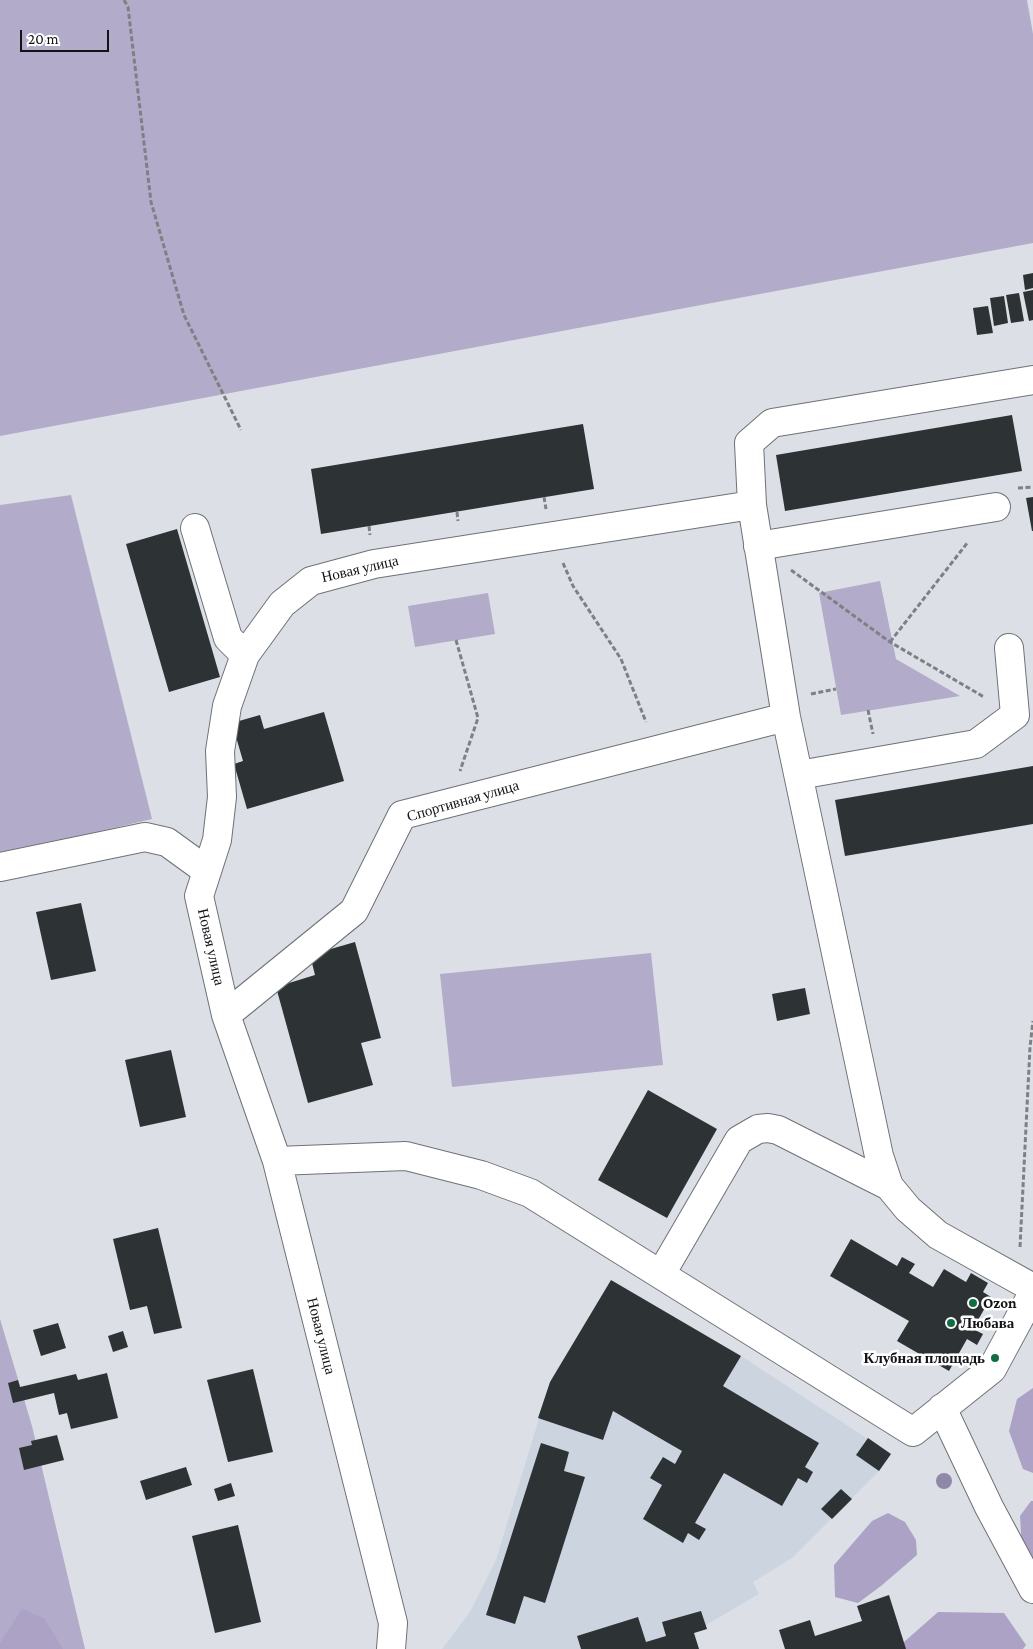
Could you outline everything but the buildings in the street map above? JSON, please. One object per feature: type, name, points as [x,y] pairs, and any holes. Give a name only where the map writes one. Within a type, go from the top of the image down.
[{"type":"street","points":[[278,1161],[406,1156],[481,1175],[530,1193],[913,1432],[992,1369],[1028,1287],[938,1235],[908,1209],[889,1186],[879,1156],[786,717],[752,505],[749,443],[772,423],[1033,380]]},
{"type":"street","name":"Новая улица","points":[[391,1649],[393,1623],[278,1161],[226,1015],[199,896],[218,832],[222,797],[220,751],[227,706],[245,655],[282,604],[311,581],[374,564],[752,505]]},
{"type":"street","points":[[758,546],[996,507]]},
{"type":"street","points":[[195,528],[228,638],[245,655]]},
{"type":"street","points":[[798,776],[976,744],[1015,715],[1009,648]]},
{"type":"street","name":"Спортивная улица","points":[[226,1015],[354,912],[402,815],[786,717]]},
{"type":"street","points":[[0,867],[145,837],[167,842],[207,871]]},
{"type":"street","points":[[661,1274],[739,1140],[758,1129],[778,1130],[889,1186]]},
{"type":"street","points":[[942,1408],[989,1507],[1033,1589]]},
{"type":"path","points":[[124,0],[128,7],[151,202],[184,314],[241,430]]},
{"type":"path","points":[[890,642],[996,507],[1017,489],[1033,487]]},
{"type":"path","points":[[552,536],[572,586],[621,659],[657,750]]},
{"type":"path","points":[[758,546],[890,642],[1015,715]]},
{"type":"path","points":[[449,803],[478,718],[456,640]]},
{"type":"path","points":[[1028,1287],[1030,1047],[1033,1021]]},
{"type":"shaded area","points":[[0,0],[1027,0],[1033,34],[1033,243],[0,436]]},
{"type":"shaded area","points":[[71,495],[152,819],[0,855],[0,505]]},
{"type":"shaded area","points":[[880,581],[896,659],[960,696],[841,715],[819,593]]},
{"type":"shaded area","points":[[488,593],[495,634],[415,647],[408,606]]},
{"type":"shaded area","points":[[651,953],[663,1065],[452,1087],[440,974]]},
{"type":"shaded area","points":[[611,1280],[741,1356],[891,1454],[879,1471],[792,1558],[753,1582],[759,1594],[706,1625],[707,1629],[694,1633],[699,1649],[442,1649],[470,1612],[496,1560],[550,1382]]},
{"type":"shaded area","points":[[0,1319],[32,1426],[85,1649],[0,1649]]},
{"type":"shaded area","points":[[1033,1388],[1033,1473],[1023,1469],[1009,1431],[1017,1399]]},
{"type":"shaded area","points":[[1031,1501],[1033,1501],[1033,1572],[1022,1551],[1020,1516]]},
{"type":"shaded area","points":[[888,1513],[905,1522],[916,1540],[917,1555],[858,1603],[835,1597],[834,1565],[872,1521]]},
{"type":"shaded area","points":[[22,1609],[44,1618],[63,1649],[0,1649],[0,1643]]},
{"type":"shaded area","points":[[938,1612],[1004,1613],[1026,1645],[1023,1649],[896,1649]]},
{"type":"place","name":"Ozon","points":[[973,1303]]},
{"type":"place","name":"Любава","points":[[951,1323]]},
{"type":"place","name":"Клубная площадь","points":[[995,1358]]}]
